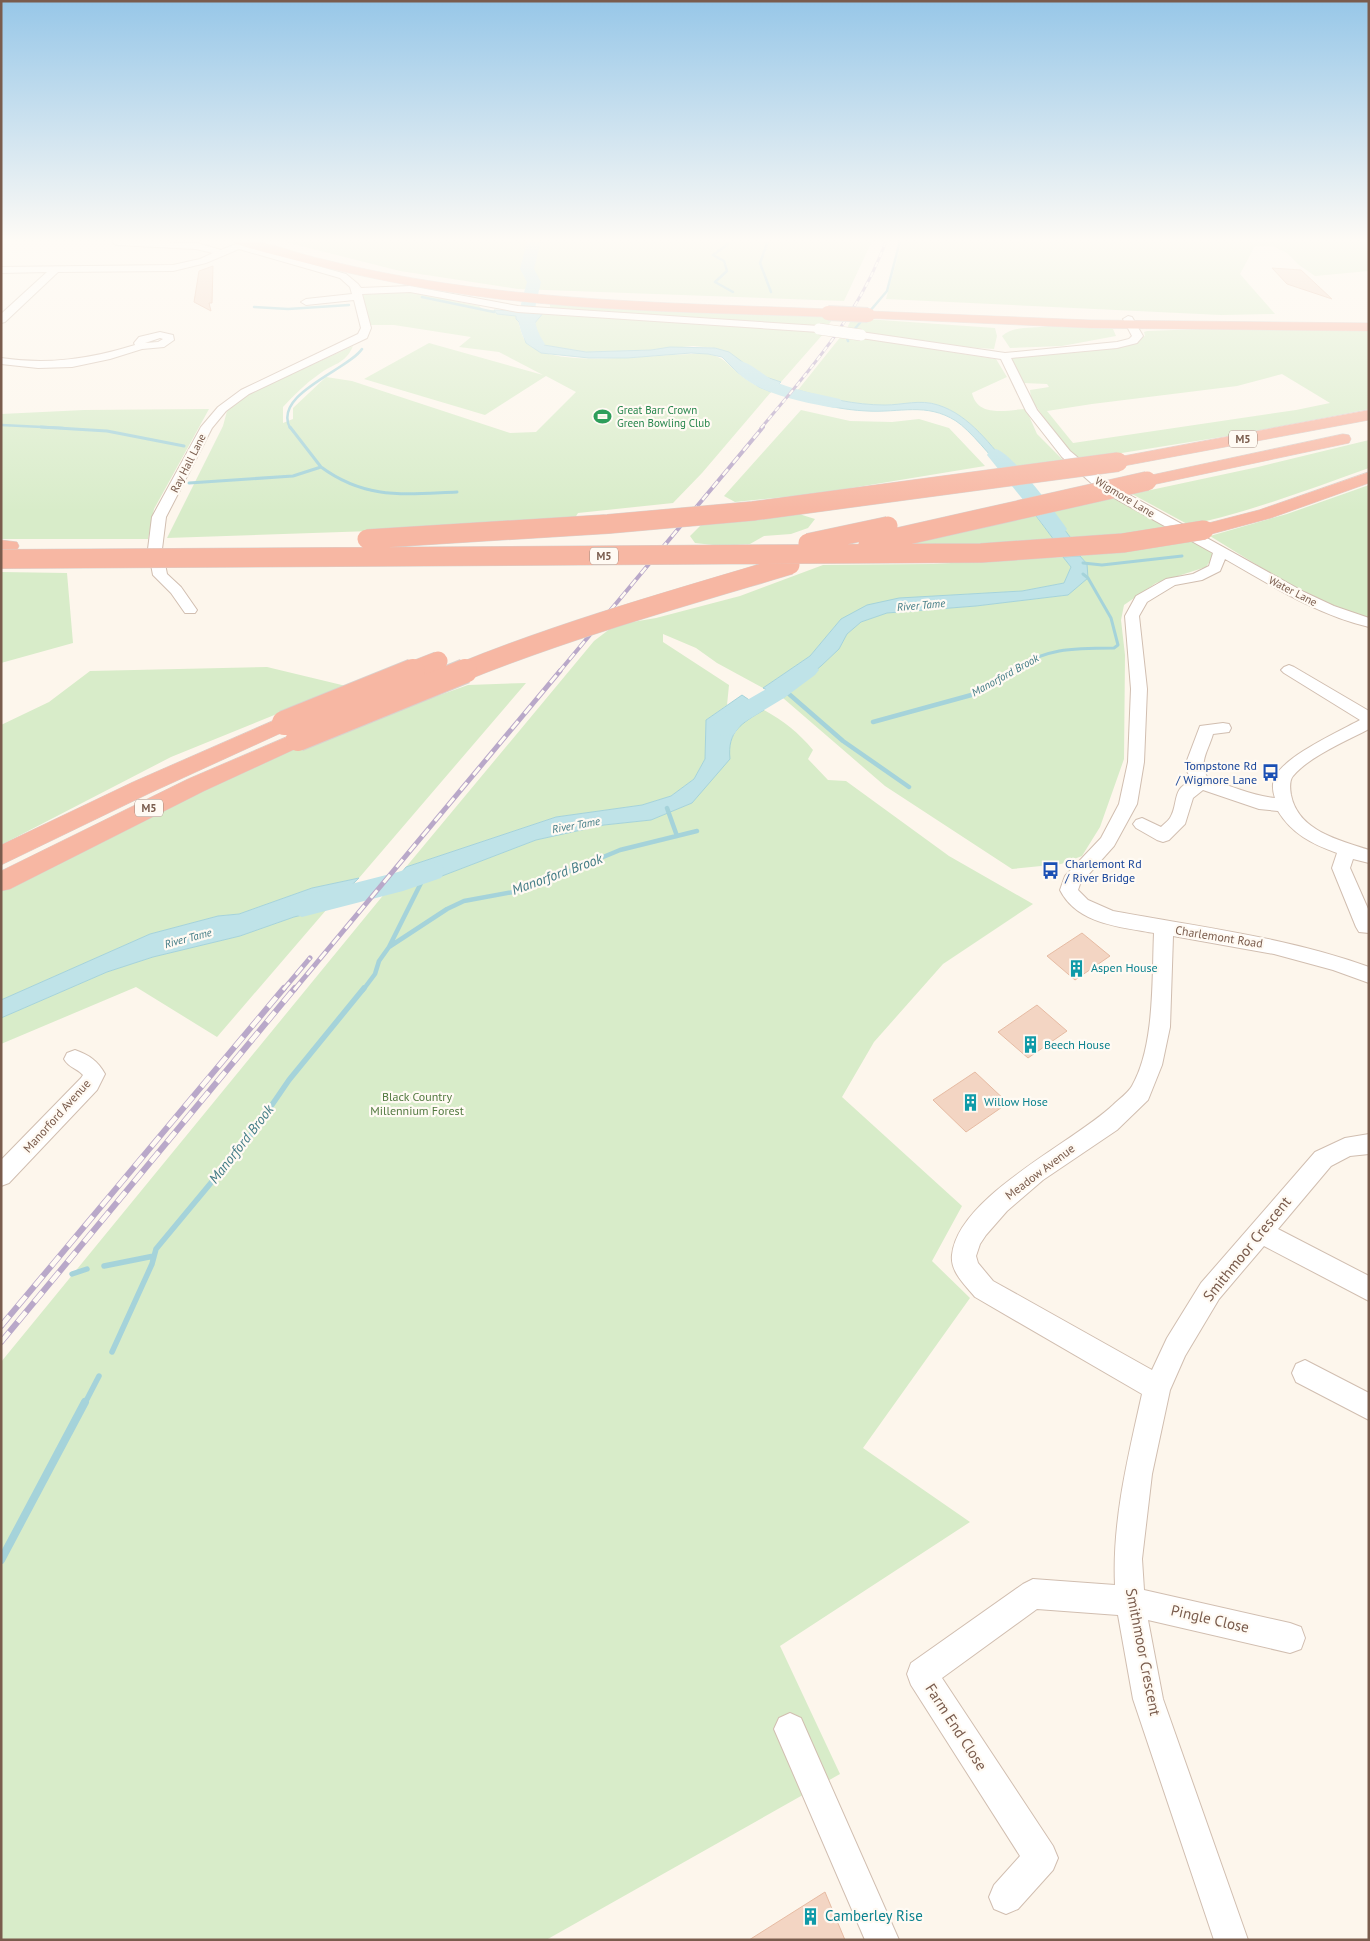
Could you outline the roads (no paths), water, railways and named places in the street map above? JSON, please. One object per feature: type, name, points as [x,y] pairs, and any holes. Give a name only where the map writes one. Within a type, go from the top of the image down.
[{"type":"highway","name":"M5","points":[[615,598],[808,543],[1132,471],[1369,415]]},
{"type":"highway","name":"M5","points":[[1,856],[160,778],[620,615],[716,585],[1132,471],[1364,428]]},
{"type":"highway","name":"M5","points":[[4,552],[293,543],[502,532],[752,511],[972,483],[1132,471]]},
{"type":"highway","name":"M5","points":[[4,552],[982,554],[1124,543],[1204,530],[1265,514],[1369,477]]},
{"type":"highway","points":[[494,640],[596,604]]},
{"type":"highway","name":"M5","points":[[1,882],[187,789],[291,731],[458,653]]},
{"type":"street","name":"Ray Hall Lane","points":[[190,610],[176,590],[160,575],[155,549],[159,517],[206,427],[222,409],[245,392],[363,336],[365,332]]},
{"type":"street","points":[[841,332],[1005,356],[1117,345],[1133,341],[1138,336],[1135,332]]},
{"type":"street","points":[[1,361],[66,366],[116,355],[141,346]]},
{"type":"street","name":"Wigmore Lane","points":[[1005,356],[1032,411],[1066,454],[1104,486],[1220,552]]},
{"type":"street","points":[[1209,572],[1218,564],[1220,552]]},
{"type":"street","name":"Water Lane","points":[[1220,552],[1326,608],[1369,622]]},
{"type":"street","points":[[1209,572],[1259,573]]},
{"type":"street","name":"Charlemont Road","points":[[1209,572],[1171,582],[1141,599],[1132,616],[1139,689],[1136,762],[1128,804],[1108,842],[1072,881],[1069,890],[1072,896],[1086,909],[1112,918],[1290,949],[1335,961],[1369,974]]},
{"type":"street","points":[[1289,670],[1369,718]]},
{"type":"street","points":[[1309,681],[1324,673]]},
{"type":"street","points":[[1192,720],[1206,730],[1223,728]]},
{"type":"street","points":[[1369,722],[1301,760],[1283,778],[1282,789],[1284,804],[1290,818],[1301,828],[1316,837],[1369,857]]},
{"type":"street","points":[[1206,730],[1203,743],[1193,760],[1195,774],[1203,784],[1223,789],[1259,803],[1284,804]]},
{"type":"street","points":[[1142,824],[1158,841],[1179,820],[1184,798],[1188,791],[1203,784]]},
{"type":"street","points":[[1347,850],[1341,868],[1366,927]]},
{"type":"street","name":"Meadow Avenue","points":[[1157,1388],[984,1289],[967,1269],[964,1256],[969,1239],[999,1203],[1035,1173],[1108,1123],[1140,1093],[1151,1065],[1160,1027],[1164,928]]},
{"type":"street","name":"Manorford Avenue","points":[[1,1176],[89,1084],[94,1074],[88,1066],[74,1059]]},
{"type":"street","name":"Smithmoor Crescent","points":[[1231,1940],[1148,1699],[1130,1601],[1128,1559],[1138,1474],[1157,1388],[1176,1347],[1210,1291],[1323,1159],[1339,1149],[1357,1144],[1369,1144]]},
{"type":"street","points":[[1261,1232],[1369,1289]]},
{"type":"street","points":[[1305,1373],[1369,1407]]},
{"type":"street","name":"Farm End Close","points":[[1006,1896],[1041,1858],[922,1674],[1033,1594],[1130,1601]]},
{"type":"street","name":"Pingle Close","points":[[1130,1601],[1290,1638]]},
{"type":"street","points":[[790,1729],[882,1940]]},
{"type":"water","points":[[522,332],[537,332],[544,345],[586,352],[651,350],[670,347],[715,348],[729,352],[760,375],[781,382],[771,392],[759,387],[737,372],[722,357],[708,354],[691,353],[627,358],[589,358],[541,353],[526,343]]},
{"type":"water","points":[[798,390],[863,404],[885,405],[925,402],[938,405],[950,410],[970,424],[1012,470],[1004,471],[968,431],[945,415],[923,410],[867,411],[839,408],[792,396]]},
{"type":"water","points":[[1050,510],[1073,541],[1057,544],[1034,513]]},
{"type":"water","points":[[1080,556],[1087,564],[1088,578],[1068,595],[976,606],[887,613],[861,622],[847,634],[839,649],[783,698],[763,688],[810,656],[841,619],[867,605],[899,598],[1022,591],[1064,583],[1071,567],[1063,557]]},
{"type":"water","points":[[742,695],[764,710],[749,719],[738,729],[731,741],[730,759],[692,803],[651,820],[604,825],[536,840],[429,881],[385,893],[406,867],[556,817],[642,805],[671,796],[694,779],[705,759],[706,720]]},
{"type":"water","points":[[359,878],[327,909],[294,917],[240,936],[153,957],[107,972],[1,1018],[1,1000],[150,934],[218,916],[239,914],[312,888]]},
{"type":"waterway","name":"River Tame","points":[[529,332],[537,344]]},
{"type":"waterway","points":[[848,341],[847,338],[852,332]]},
{"type":"waterway","points":[[290,428],[287,416],[292,404],[301,394],[354,357],[362,349]]},
{"type":"waterway","name":"River Tame","points":[[740,366],[761,381],[784,391],[834,403]]},
{"type":"waterway","points":[[1,425],[63,428]]},
{"type":"waterway","points":[[41,427],[107,431],[184,446]]},
{"type":"waterway","points":[[290,427],[321,467]]},
{"type":"waterway","name":"River Tame","points":[[996,455],[1022,484],[1057,529]]},
{"type":"waterway","points":[[189,483],[293,476],[321,467]]},
{"type":"waterway","points":[[321,467],[338,478],[354,485],[386,493],[457,492]]},
{"type":"waterway","points":[[1083,563],[1102,565],[1182,556]]},
{"type":"waterway","name":"Manorford Brook","points":[[1009,672],[1035,658],[1059,651],[1085,648],[1114,648],[1118,645],[1111,618],[1088,578],[1083,574]]},
{"type":"waterway","name":"River Tame","points":[[725,728],[732,719],[776,693],[807,670]]},
{"type":"waterway","name":"Manorford Brook","points":[[873,722],[975,694],[1011,671]]},
{"type":"waterway","points":[[789,694],[843,741],[909,787]]},
{"type":"waterway","name":"Manorford Brook","points":[[667,808],[677,836]]},
{"type":"waterway","name":"Manorford Brook","points":[[677,836],[697,831]]},
{"type":"waterway","name":"Manorford Brook","points":[[389,947],[447,909],[464,901],[524,890],[620,850],[677,836]]},
{"type":"waterway","name":"River Tame","points":[[302,906],[403,881],[431,871]]},
{"type":"waterway","name":"Manorford Brook","points":[[389,947],[423,879]]},
{"type":"waterway","name":"Manorford Brook","points":[[363,990],[375,974],[379,961],[389,947]]},
{"type":"waterway","name":"Manorford Brook","points":[[112,1352],[152,1264],[156,1249],[254,1131],[289,1080],[364,988]]},
{"type":"waterway","points":[[104,1266],[154,1256]]},
{"type":"waterway","points":[[72,1274],[87,1269]]},
{"type":"waterway","name":"Manorford Brook","points":[[85,1403],[99,1376]]},
{"type":"waterway","name":"Manorford Brook","points":[[1,1560],[85,1402]]},
{"type":"railway","points":[[761,428],[798,384],[838,332]]},
{"type":"railway","points":[[559,672],[763,427]]},
{"type":"railway","points":[[294,990],[560,671]]},
{"type":"railway","points":[[283,990],[310,958]]},
{"type":"railway","points":[[1,1326],[284,988]]},
{"type":"railway","points":[[1,1342],[295,988]]},
{"type":"place","name":"Great Barr Crown Green Bowling Club","points":[[603,416]]},
{"type":"place","name":"Tompstone Rd / Wigmore Lane","points":[[1271,773]]},
{"type":"place","name":"Charlemont Rd / River Bridge","points":[[1051,871]]},
{"type":"place","name":"Aspen House","points":[[1077,968]]},
{"type":"place","name":"Beech House","points":[[1030,1045]]},
{"type":"place","name":"Willow Hose","points":[[970,1102]]},
{"type":"place","name":"Camberley Rise","points":[[811,1916]]},
{"type":"park label","name":"Black Country Millennium Forest","points":[[417,1104]]}]
